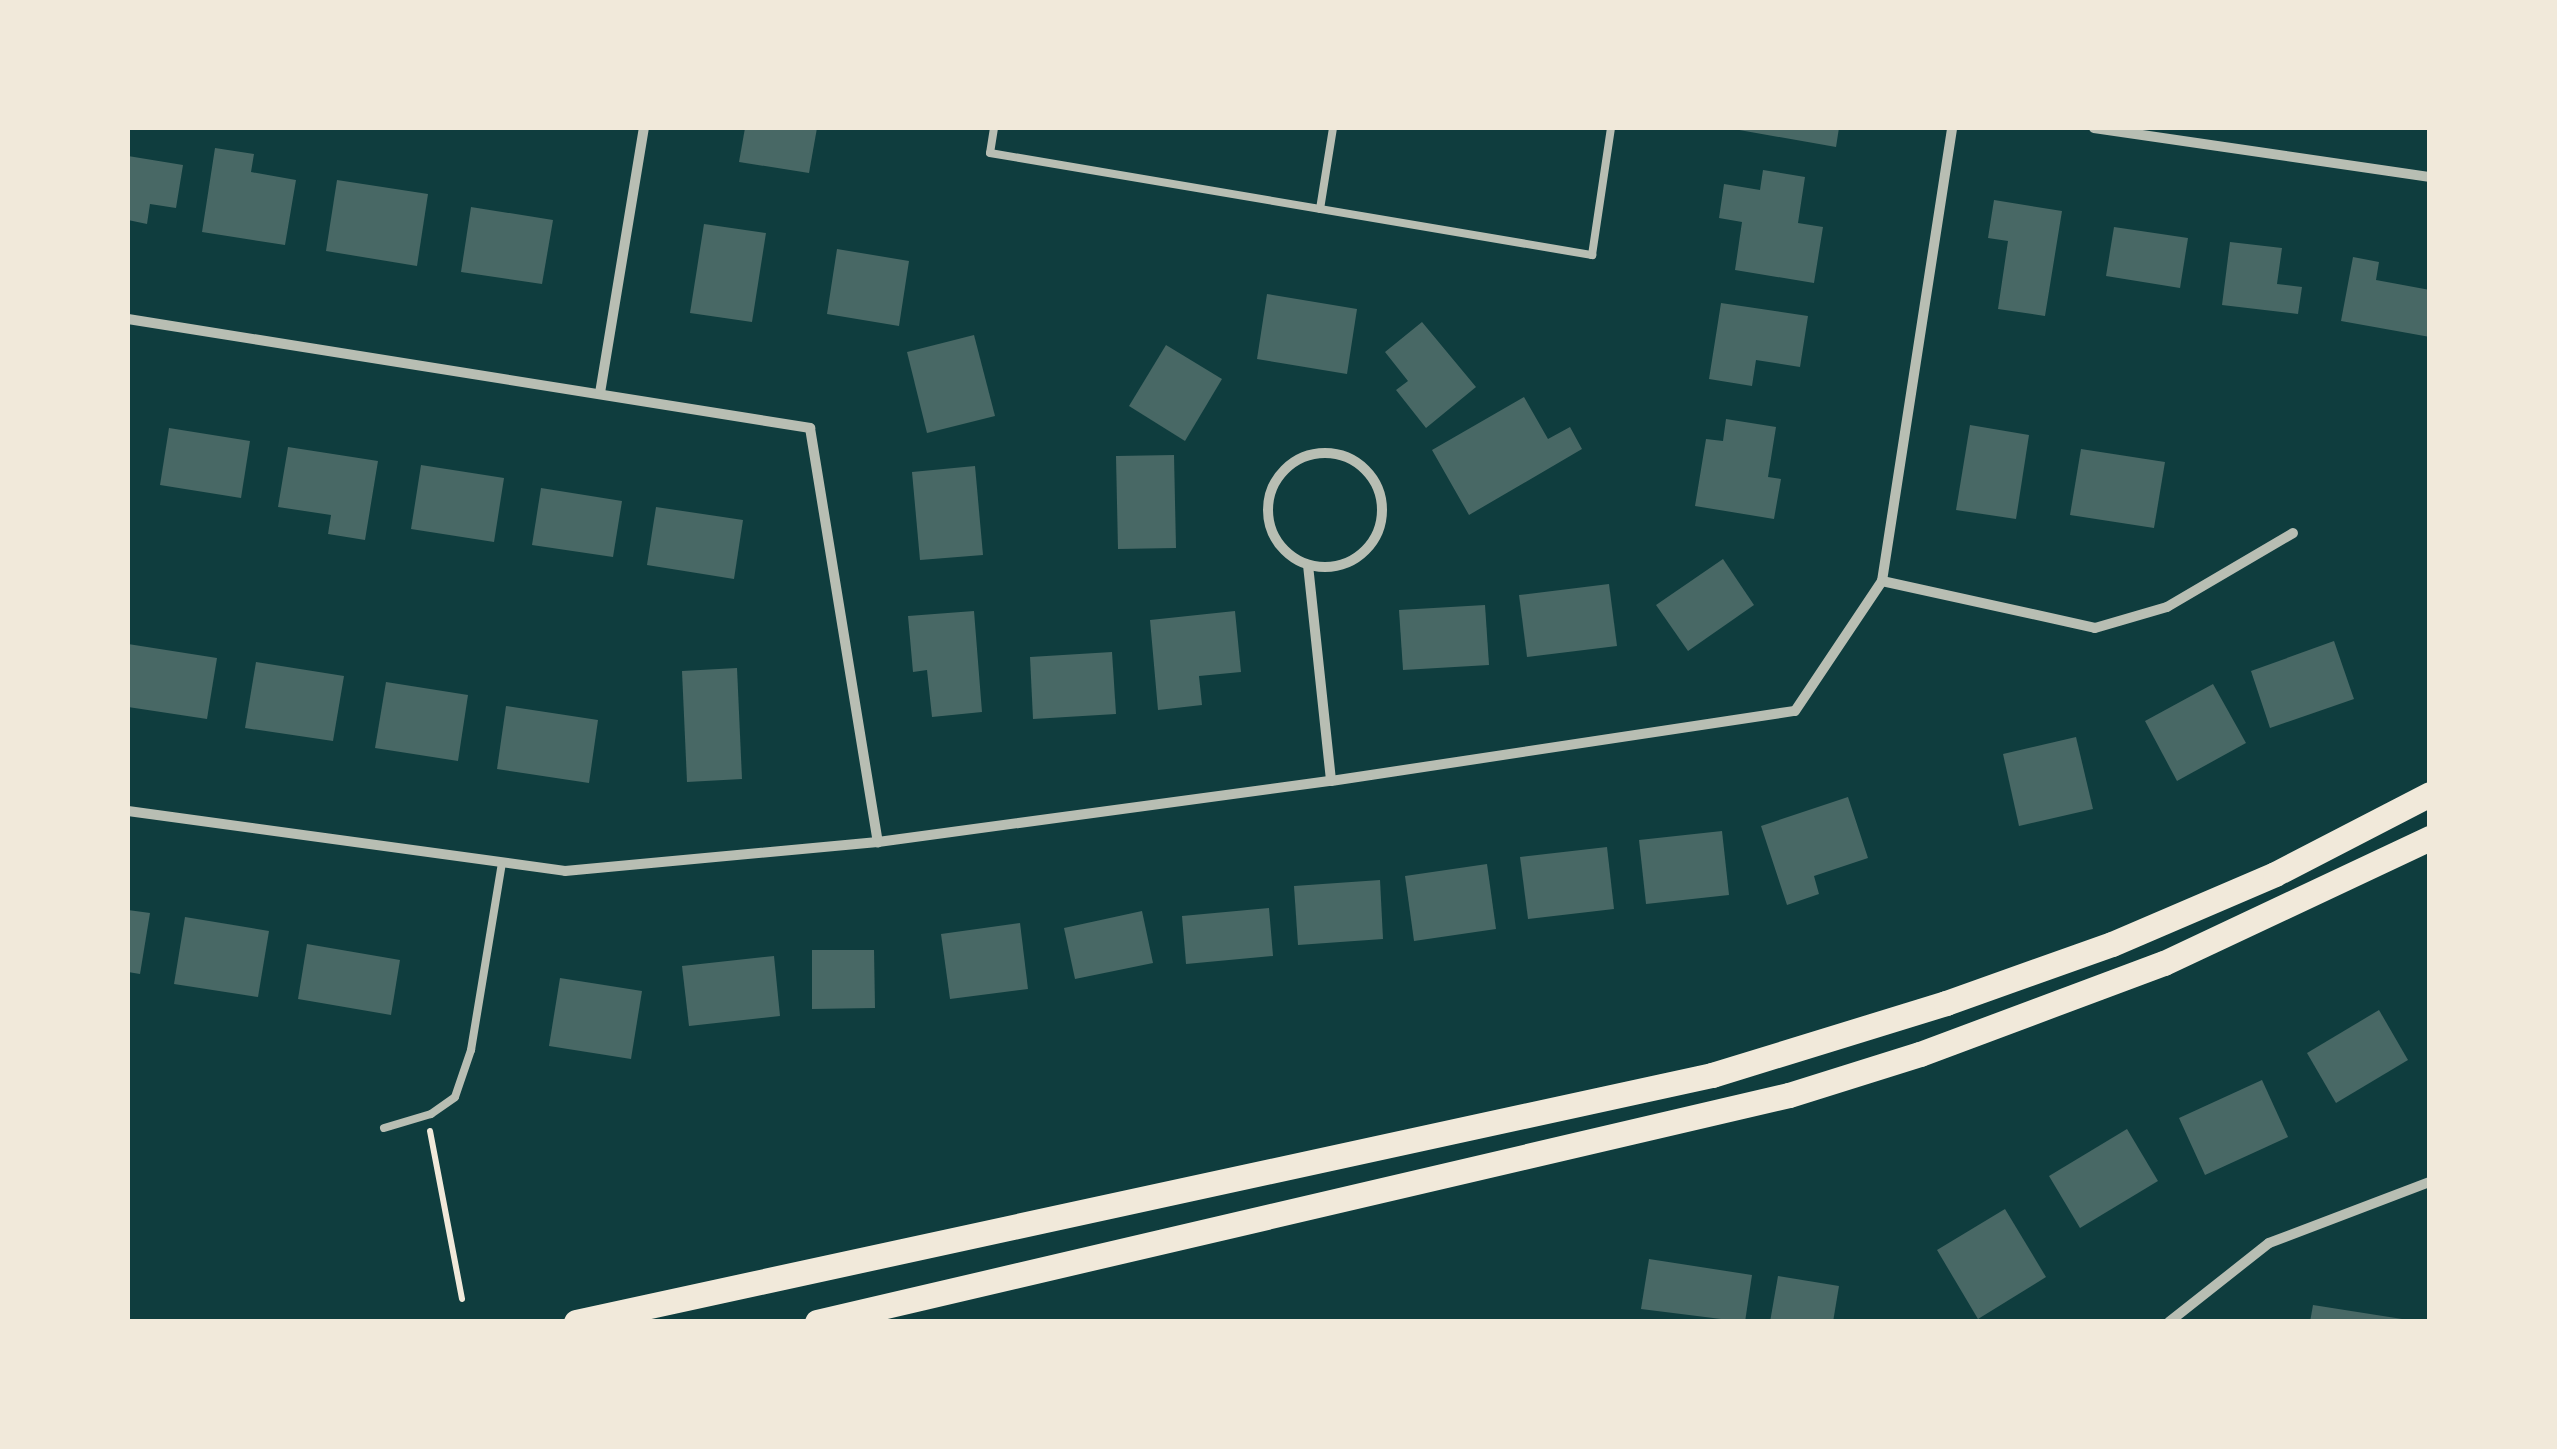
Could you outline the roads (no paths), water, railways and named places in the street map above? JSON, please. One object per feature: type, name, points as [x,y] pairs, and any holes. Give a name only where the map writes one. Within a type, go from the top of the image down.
[{"type":"main road","points":[[576,1322],[1712,1075],[1946,1002],[2112,944],[2275,874],[2430,794]]},
{"type":"main road","points":[[817,1322],[1789,1096],[1920,1054],[2164,964],[2430,838]]},
{"type":"street","points":[[600,393],[644,128]]},
{"type":"street","points":[[128,811],[565,872],[878,842],[1330,781],[1795,711],[1882,581],[1952,128]]},
{"type":"street","points":[[2094,128],[2430,177]]},
{"type":"street","points":[[128,319],[810,428],[878,842]]},
{"type":"street","points":[[1310,455],[1346,457],[1361,466],[1380,495],[1378,530],[1358,557],[1342,565],[1308,565],[1292,557],[1270,528],[1272,492],[1280,475],[1310,455]]},
{"type":"street","points":[[1882,581],[2095,628],[2167,607],[2293,533]]},
{"type":"street","points":[[1308,565],[1330,781]]},
{"type":"street","points":[[2170,1322],[2269,1243],[2430,1182]]},
{"type":"lane","points":[[994,128],[990,153],[1592,254],[1611,128]]},
{"type":"lane","points":[[1320,208],[1334,128]]},
{"type":"lane","points":[[384,1128],[426,1115],[455,1097],[472,1050],[502,863]]}]
